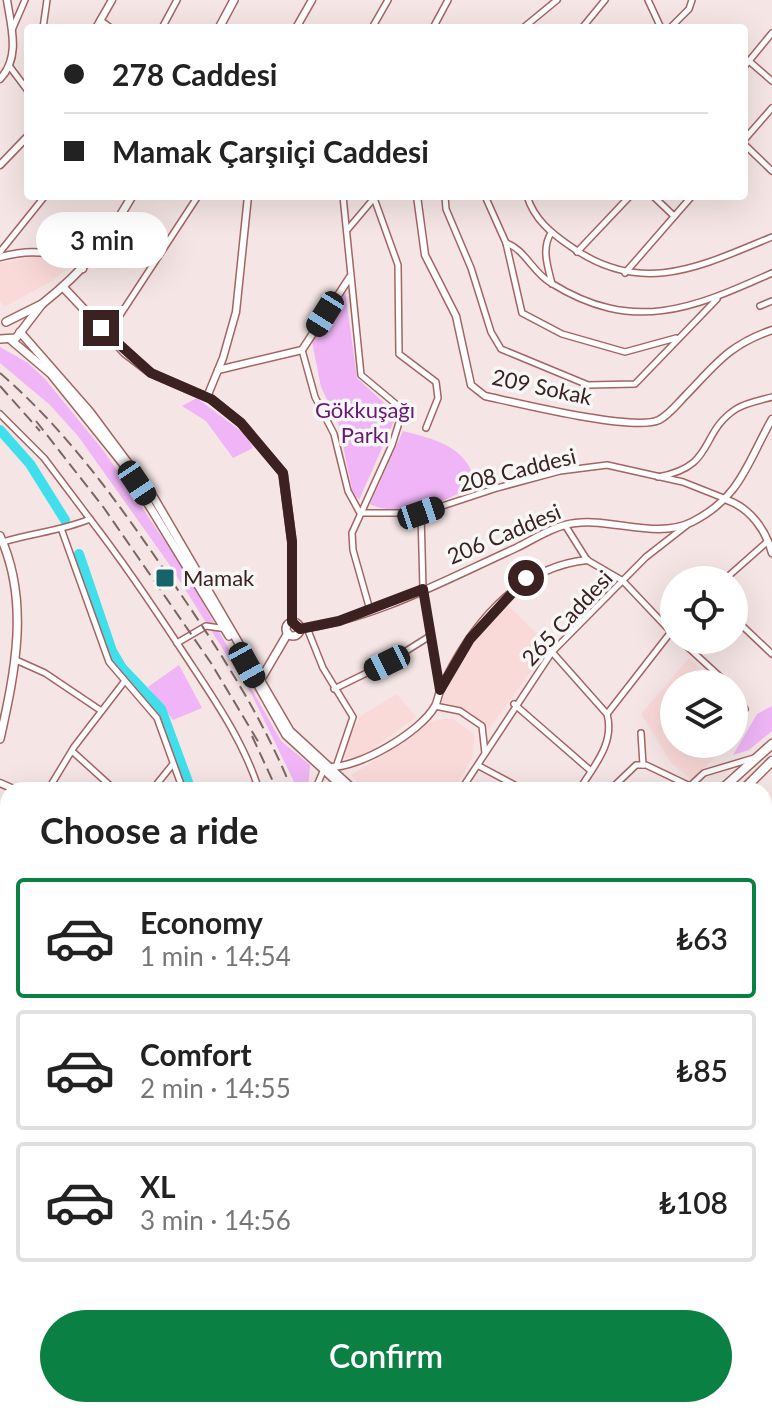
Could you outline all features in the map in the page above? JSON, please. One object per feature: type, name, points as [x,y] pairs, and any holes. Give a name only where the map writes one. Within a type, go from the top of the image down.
[{"type":"highway","points":[[728,782],[772,744]]},
{"type":"highway","points":[[751,782],[772,761]]},
{"type":"main road","points":[[221,24],[234,0]]},
{"type":"main road","points":[[6,340],[20,331],[42,304],[84,269],[102,248],[130,200]]},
{"type":"main road","points":[[63,287],[107,335],[151,373],[207,397],[241,423],[283,473],[292,542],[292,622]]},
{"type":"main road","points":[[3,323],[42,304]]},
{"type":"main road","points":[[3,323],[16,322],[20,331],[129,462],[286,735],[344,782]]},
{"type":"main road","points":[[3,323],[1,333],[6,340],[51,374],[125,466],[261,679],[290,731],[339,782]]},
{"type":"main road","points":[[0,739],[16,660],[18,618],[13,573],[1,539]]},
{"type":"main road","points":[[261,679],[288,633],[287,626],[292,622]]},
{"type":"main road","points":[[288,633],[295,635],[304,628],[292,622]]},
{"type":"street","points":[[0,79],[10,67],[14,47],[7,0]]},
{"type":"street","points":[[12,31],[25,0]]},
{"type":"street","points":[[44,24],[47,0]]},
{"type":"street","points":[[98,24],[112,0]]},
{"type":"street","points":[[164,24],[177,0]]},
{"type":"street","points":[[298,24],[312,0]]},
{"type":"street","points":[[374,24],[388,0]]},
{"type":"street","points":[[435,24],[448,0]]},
{"type":"street","points":[[528,24],[557,0]]},
{"type":"street","points":[[585,24],[605,0]]},
{"type":"street","points":[[648,0],[659,24]]},
{"type":"street","points":[[674,24],[689,9],[692,0]]},
{"type":"street","points":[[100,20],[106,24]]},
{"type":"street","points":[[772,33],[749,61],[772,81]]},
{"type":"street","points":[[10,67],[24,86]]},
{"type":"street","points":[[748,137],[772,108]]},
{"type":"street","points":[[1,162],[24,140]]},
{"type":"street","points":[[748,146],[772,171]]},
{"type":"street","points":[[0,254],[42,200]]},
{"type":"street","points":[[107,335],[195,200]]},
{"type":"street","points":[[207,397],[236,312],[248,200]]},
{"type":"street","points":[[344,200],[361,375],[403,410],[392,445],[352,533],[353,550],[370,610]]},
{"type":"street","points":[[348,229],[372,200]]},
{"type":"street","points":[[376,200],[398,265],[399,354],[436,382],[438,398],[426,428]]},
{"type":"street","name":"209 Sokak","points":[[418,200],[425,255],[456,316],[471,385],[485,396],[616,421],[652,422],[671,411],[711,367],[742,340],[772,330]]},
{"type":"street","points":[[445,200],[491,332],[501,349],[588,385],[635,384],[717,299]]},
{"type":"street","points":[[487,200],[506,243],[522,313],[562,334],[625,352],[677,338]]},
{"type":"street","points":[[528,200],[531,209],[551,233],[597,265],[624,273],[653,276],[701,264],[772,237]]},
{"type":"street","points":[[577,252],[626,200]]},
{"type":"street","points":[[657,200],[674,216]]},
{"type":"street","points":[[624,273],[688,200]]},
{"type":"street","points":[[551,233],[546,241],[545,257],[553,285]]},
{"type":"street","points":[[506,243],[516,247],[535,271],[553,285],[590,303],[637,312],[688,308],[717,299],[772,273]]},
{"type":"street","points":[[0,254],[50,253],[69,257],[84,269]]},
{"type":"street","points":[[218,370],[302,350],[350,277]]},
{"type":"street","points":[[760,306],[772,301]]},
{"type":"street","points":[[302,350],[315,397],[334,434],[348,491],[360,513]]},
{"type":"street","points":[[653,478],[679,473],[697,463],[714,434],[735,409],[772,397]]},
{"type":"street","points":[[0,414],[44,458],[177,643],[241,744],[256,782]]},
{"type":"street","name":"206 Caddesi","points":[[304,628],[370,610],[565,525],[666,527],[689,523],[727,500],[737,488],[772,419]]},
{"type":"street","name":"208 Caddesi","points":[[360,513],[421,513],[560,471],[607,465],[653,478],[683,482],[727,500]]},
{"type":"street","points":[[727,500],[738,504],[756,520],[769,540],[772,553]]},
{"type":"street","points":[[421,513],[423,589],[440,690]]},
{"type":"street","points":[[1,539],[62,531],[90,519]]},
{"type":"street","name":"265 Caddesi","points":[[467,782],[514,704],[552,652],[646,557],[689,523]]},
{"type":"street","points":[[565,525],[587,560],[623,581],[660,619]]},
{"type":"street","points":[[62,531],[104,650],[124,682],[157,718],[180,782]]},
{"type":"street","points":[[740,566],[769,540]]},
{"type":"street","points":[[328,769],[349,765],[400,738],[435,706],[440,690],[470,639],[509,592],[526,578],[563,562],[587,560]]},
{"type":"street","points":[[177,643],[206,626],[227,628]]},
{"type":"street","points":[[304,628],[334,689],[353,717],[320,782]]},
{"type":"street","points":[[748,631],[772,654]]},
{"type":"street","points":[[334,689],[387,663],[430,636]]},
{"type":"street","points":[[607,714],[660,648]]},
{"type":"street","points":[[552,652],[607,714],[610,731],[584,782]]},
{"type":"street","points":[[695,654],[713,670]]},
{"type":"street","points":[[16,660],[45,673],[100,710]]},
{"type":"street","points":[[53,782],[100,710],[124,682]]},
{"type":"street","points":[[0,691],[10,692]]},
{"type":"street","points":[[514,704],[591,771]]},
{"type":"street","points":[[435,706],[460,711],[482,726],[485,754]]},
{"type":"street","points":[[641,733],[643,765]]},
{"type":"street","points":[[72,751],[106,782]]},
{"type":"street","points":[[694,782],[704,773],[757,757]]},
{"type":"street","points":[[158,782],[173,763]]},
{"type":"street","points":[[617,782],[636,765],[643,765],[681,782]]},
{"type":"street","points":[[479,766],[509,782]]},
{"type":"street","points":[[721,768],[732,778]]},
{"type":"shaded area","points":[[34,257],[60,259],[65,270],[52,281],[4,307],[0,300],[0,263]]},
{"type":"shaded area","points":[[506,603],[549,646],[489,729],[472,713],[442,702],[442,695],[482,629]]},
{"type":"shaded area","points":[[689,658],[701,670],[679,670]]},
{"type":"shaded area","points":[[660,692],[660,745],[641,714]]},
{"type":"shaded area","points":[[397,694],[416,717],[374,748],[356,757],[340,758],[360,716]]},
{"type":"shaded area","points":[[452,718],[474,734],[473,756],[458,782],[358,782],[351,775],[402,744],[431,721]]},
{"type":"shaded area","points":[[668,758],[714,758],[692,779]]},
{"type":"green space","name":"Gökkuşağı Parkı","points":[[345,291],[357,378],[394,412],[394,421],[359,500],[353,493],[338,422],[321,387],[312,342]]},
{"type":"green space","points":[[0,347],[28,363],[45,379],[103,450],[183,568],[281,741],[310,765],[309,782],[294,782],[252,695],[169,564],[78,436],[50,405],[0,363]]},
{"type":"green space","points":[[197,398],[246,435],[253,448],[233,458],[206,421],[182,406]]},
{"type":"green space","points":[[403,431],[437,441],[456,452],[470,468],[474,480],[455,495],[425,506],[394,509],[370,504]]},
{"type":"green space","points":[[179,665],[202,708],[173,720],[148,687]]},
{"type":"green space","points":[[772,706],[772,731],[748,750],[748,729],[757,714]]},
{"type":"waterway","points":[[0,430],[30,464],[65,520]]},
{"type":"waterway","points":[[79,554],[112,651],[122,668],[161,709],[188,782]]},
{"type":"railway","points":[[0,373],[69,443],[148,547],[236,679],[288,782]]},
{"type":"railway","points":[[0,386],[40,431]]},
{"type":"railway","points":[[36,421],[104,508],[211,663],[259,743]]},
{"type":"railway","points":[[252,736],[273,782]]},
{"type":"place","name":"Mamak","points":[[165,578]]},
{"type":"route","points":[[101,328],[125,353],[151,373],[211,399],[241,423],[283,473],[292,542],[292,622],[297,623],[300,629],[339,621],[423,589],[440,690],[470,639],[509,592],[526,578]]}]
